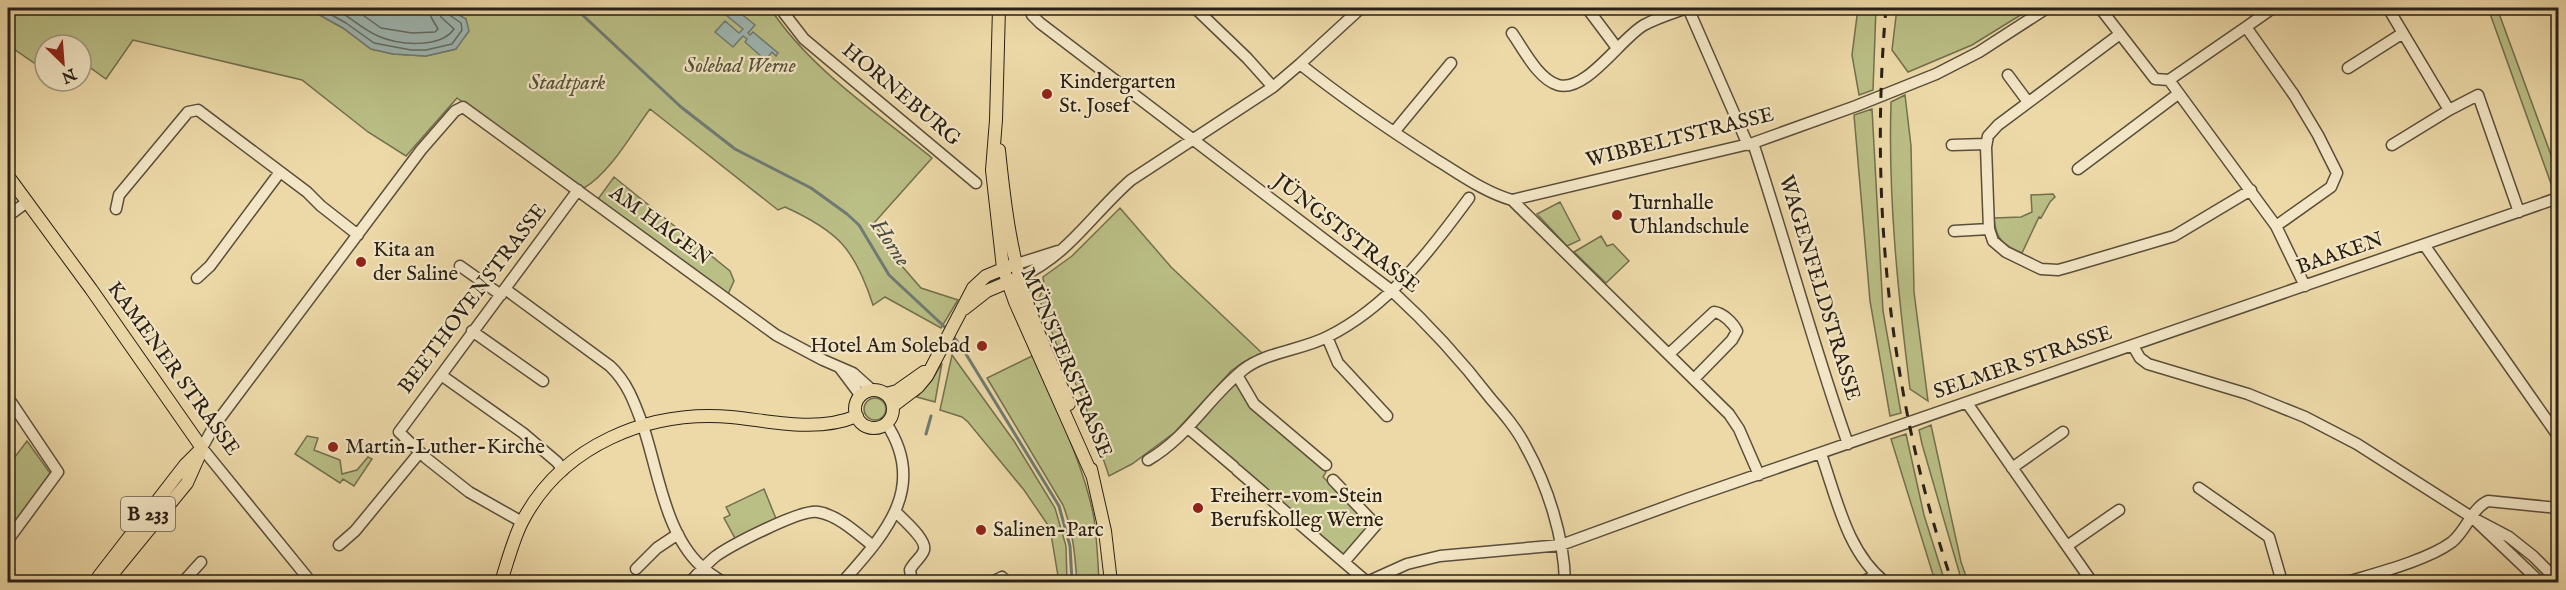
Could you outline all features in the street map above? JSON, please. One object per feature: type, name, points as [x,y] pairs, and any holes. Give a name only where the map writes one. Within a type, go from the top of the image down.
[{"type":"main road","points":[[959,316],[987,291],[1014,279],[1017,264],[1004,194],[996,120],[999,8]]},
{"type":"main road","name":"MÜNSTERSTRASSE","points":[[996,120],[992,170],[1003,268],[1014,279],[1026,298],[1083,439],[1105,531],[1111,582]]},
{"type":"main road","name":"KAMENER STRASSE","points":[[8,176],[204,443]]},
{"type":"main road","points":[[893,406],[918,387],[973,288],[986,276],[1017,264]]},
{"type":"main road","points":[[886,394],[893,406],[893,413],[886,423],[870,427],[860,421],[856,406],[866,393],[886,394],[897,391],[930,368]]},
{"type":"main road","points":[[501,582],[522,522],[534,504],[563,470],[594,446],[642,424],[680,416],[708,416],[811,426],[832,424],[857,416]]},
{"type":"main road","name":"B 233","points":[[96,582],[204,443]]},
{"type":"main road","name":"B 233","points":[[106,582],[187,483],[204,443]]},
{"type":"street","name":"HORNEBURG","points":[[780,8],[804,39],[976,183]]},
{"type":"street","points":[[1195,8],[1248,58],[1273,87]]},
{"type":"street","points":[[1014,279],[1050,262],[1131,180],[1273,87],[1361,8]]},
{"type":"street","points":[[1587,8],[1617,48]]},
{"type":"street","points":[[1512,33],[1543,75],[1559,85],[1571,85],[1580,81],[1643,26],[1688,8]]},
{"type":"street","name":"WAGENFELDSTRASSE","points":[[1688,8],[1750,144],[1782,230],[1817,355],[1848,444]]},
{"type":"street","name":"WIBBELTSTRASSE","points":[[1512,200],[1750,144],[1856,106],[1936,74],[1979,52],[2047,8]]},
{"type":"street","points":[[2100,8],[2155,79],[2169,80],[2273,8]]},
{"type":"street","points":[[2388,8],[2449,111]]},
{"type":"street","name":"JÜNGSTSTRASSE","points":[[1031,11],[1040,23],[1392,291],[1442,340],[1490,397],[1526,446],[1546,496],[1561,545],[1565,582]]},
{"type":"street","points":[[2246,27],[2294,95],[2337,173],[2331,187],[2276,226]]},
{"type":"street","points":[[2348,68],[2403,33]]},
{"type":"street","points":[[2120,34],[1992,130],[1986,144],[1989,229],[1993,241],[2006,252],[2041,269],[2058,270],[2174,236],[2251,190]]},
{"type":"street","points":[[1394,132],[1451,63]]},
{"type":"street","points":[[1300,64],[1351,105],[1480,187],[1512,200],[1729,414],[1739,429],[1760,475]]},
{"type":"street","points":[[2008,75],[2028,102]]},
{"type":"street","points":[[2169,80],[2276,226],[2305,286]]},
{"type":"street","points":[[2078,169],[2178,94]]},
{"type":"street","points":[[2392,146],[2478,95],[2519,212]]},
{"type":"street","name":"AM HAGEN","points":[[358,235],[421,150],[455,111],[463,107],[776,335],[853,373],[866,393]]},
{"type":"street","points":[[116,209],[119,195],[188,112],[198,110],[358,235],[204,443]]},
{"type":"street","points":[[1952,145],[1986,144]]},
{"type":"street","points":[[197,278],[210,266],[280,172]]},
{"type":"street","name":"BEETHOVENSTRASSE","points":[[420,452],[399,432],[578,190]]},
{"type":"street","points":[[1148,459],[1168,447],[1238,375],[1259,360],[1297,350],[1327,337],[1365,314],[1392,291],[1441,235],[1469,198]]},
{"type":"street","name":"BAAKEN","points":[[2133,346],[2559,198]]},
{"type":"street","points":[[8,216],[27,202]]},
{"type":"street","points":[[1954,231],[1989,229]]},
{"type":"street","points":[[2425,246],[2559,436]]},
{"type":"street","points":[[1017,264],[1064,249]]},
{"type":"street","points":[[460,266],[503,292],[610,366],[628,388],[642,424],[669,514],[678,534],[704,568],[723,582]]},
{"type":"street","points":[[1669,354],[1714,312],[1723,315],[1737,331],[1732,340],[1694,379]]},
{"type":"street","points":[[472,331],[543,381]]},
{"type":"street","points":[[1327,337],[1338,363],[1387,416]]},
{"type":"street","name":"SELMER STRASSE","points":[[1367,582],[1407,564],[1440,556],[1561,545],[2133,346],[2140,358],[2148,363],[2248,394],[2305,417],[2357,444],[2473,518],[2496,528],[2517,543],[2556,579]]},
{"type":"street","points":[[441,375],[523,433],[563,470]]},
{"type":"street","points":[[1238,375],[1254,404],[1326,465]]},
{"type":"street","points":[[8,540],[58,472],[9,399]]},
{"type":"street","points":[[1967,403],[2092,582]]},
{"type":"street","points":[[845,582],[873,546],[895,511],[901,496],[903,462],[898,441],[886,423]]},
{"type":"street","points":[[1188,428],[1367,582]]},
{"type":"street","points":[[2012,468],[2063,432]]},
{"type":"street","name":"KAMENER STRASSE","points":[[204,443],[311,582]]},
{"type":"street","points":[[339,545],[355,531],[420,452],[469,492],[522,522]]},
{"type":"street","points":[[1821,454],[1855,549],[1880,579]]},
{"type":"street","points":[[1333,480],[1376,525],[1344,562]]},
{"type":"street","points":[[2199,488],[2269,537],[2282,582]]},
{"type":"street","points":[[2347,582],[2438,551],[2461,534],[2479,507],[2492,500],[2559,508]]},
{"type":"street","points":[[2067,546],[2119,510]]},
{"type":"street","points":[[895,511],[925,545],[924,552],[910,570],[912,582]]},
{"type":"street","points":[[690,582],[718,555],[736,544],[796,517],[813,512],[832,518],[873,546]]},
{"type":"street","name":"SELMER STRASSE","points":[[2473,518],[2540,582]]},
{"type":"street","points":[[636,569],[657,548],[678,534]]},
{"type":"street","points":[[183,582],[201,562]]},
{"type":"street","points":[[992,582],[1002,577],[1007,582]]},
{"type":"street","points":[[1862,582],[1880,579]]},
{"type":"green space","name":"Stadtpark","points":[[8,8],[307,8],[343,28],[371,49],[393,54],[426,56],[456,49],[466,19],[447,8],[770,8],[786,30],[824,70],[932,158],[874,223],[901,265],[921,288],[958,300],[941,328],[885,297],[873,305],[859,269],[842,244],[831,234],[785,207],[778,210],[650,109],[612,163],[584,188],[457,98],[406,156],[368,132],[302,80],[133,40],[106,79],[93,70],[93,33],[33,33],[33,62],[8,45]]},
{"type":"green space","points":[[1858,8],[1876,8],[1873,90],[1859,95],[1852,55]]},
{"type":"green space","points":[[1897,8],[2032,8],[1972,45],[1908,72],[1892,50]]},
{"type":"green space","points":[[2488,8],[2497,8],[2558,174],[2558,191],[2554,192]]},
{"type":"green space","points":[[1905,95],[1911,146],[1914,292],[1928,401],[1910,389],[1895,246],[1890,138],[1891,102]]},
{"type":"green space","points":[[1872,109],[1883,311],[1901,413],[1890,416],[1870,301],[1854,115]]},
{"type":"green space","points":[[614,177],[730,271],[734,281],[728,294],[598,199]]},
{"type":"green space","points":[[2053,194],[2055,197],[2041,218],[2039,217],[2022,253],[2002,241],[1994,218],[2021,217],[2032,212],[2031,195]]},
{"type":"green space","points":[[1560,202],[1580,240],[1567,246],[1537,214]]},
{"type":"green space","points":[[1120,208],[1171,267],[1262,353],[1231,371],[1175,432],[1132,464],[1109,476],[1083,399],[1056,343],[1039,298],[1044,286],[1043,277],[1072,256]]},
{"type":"green space","points":[[1601,236],[1607,246],[1613,244],[1629,261],[1606,283],[1574,252]]},
{"type":"green space","points":[[952,355],[1014,441],[1055,508],[1066,546],[1067,582],[1059,582],[1050,528],[1024,490],[968,422],[962,417],[940,410]]},
{"type":"green space","points":[[1034,355],[1083,476],[1094,518],[1099,582],[1077,582],[1071,534],[1063,505],[987,378]]},
{"type":"green space","points":[[942,363],[935,402],[917,397],[932,380]]},
{"type":"green space","points":[[1237,380],[1252,405],[1326,472],[1323,477],[1365,519],[1366,531],[1344,562],[1188,428]]},
{"type":"green space","points":[[875,398],[883,401],[886,409],[883,417],[875,420],[867,417],[864,409],[867,401]]},
{"type":"green space","points":[[1931,425],[1961,562],[1968,582],[1962,582],[1922,444],[1919,430]]},
{"type":"green space","points":[[1906,434],[1924,515],[1945,582],[1932,582],[1935,581],[1891,439]]},
{"type":"green space","points":[[307,436],[318,438],[314,450],[340,460],[342,474],[357,470],[368,457],[372,459],[354,486],[343,479],[340,483],[295,454]]},
{"type":"green space","points":[[27,441],[50,473],[8,532],[8,466]]},
{"type":"green space","points":[[764,489],[777,521],[736,540],[724,518],[730,515],[726,507]]},
{"type":"water","points":[[307,8],[447,8],[466,19],[469,31],[456,49],[426,56],[393,54],[371,49],[343,28]]},
{"type":"water","points":[[734,8],[755,25],[748,33],[750,35],[753,32],[778,53],[776,56],[772,52],[765,60],[745,42],[747,39],[743,36],[733,47],[715,32],[725,21],[739,33],[743,29],[720,10]]},
{"type":"waterway","name":"Horne","points":[[477,8],[485,10],[494,8]]},
{"type":"waterway","name":"Horne","points":[[575,8],[681,107],[735,149],[811,188],[847,214],[859,225],[889,275],[948,330]]},
{"type":"waterway","name":"Horne","points":[[952,335],[1059,506],[1070,546],[1072,582]]},
{"type":"waterway","points":[[926,434],[931,416]]},
{"type":"railway","points":[[1886,8],[1881,81],[1880,153],[1889,299],[1899,371],[1913,442],[1952,582]]},
{"type":"place","name":"Kindergarten St. Josef","points":[[1047,94]]},
{"type":"place","name":"Turnhalle Uhlandschule","points":[[1617,215]]},
{"type":"place","name":"Kita an der Saline","points":[[361,262]]},
{"type":"place","name":"Hotel Am Solebad","points":[[982,346]]},
{"type":"place","name":"Martin-Luther-Kirche","points":[[333,447]]},
{"type":"place","name":"Freiherr-vom-Stein Berufskolleg Werne","points":[[1198,508]]},
{"type":"place","name":"Salinen-Parc","points":[[981,530]]},
{"type":"park label","name":"Solebad Werne","points":[[740,66]]}]
